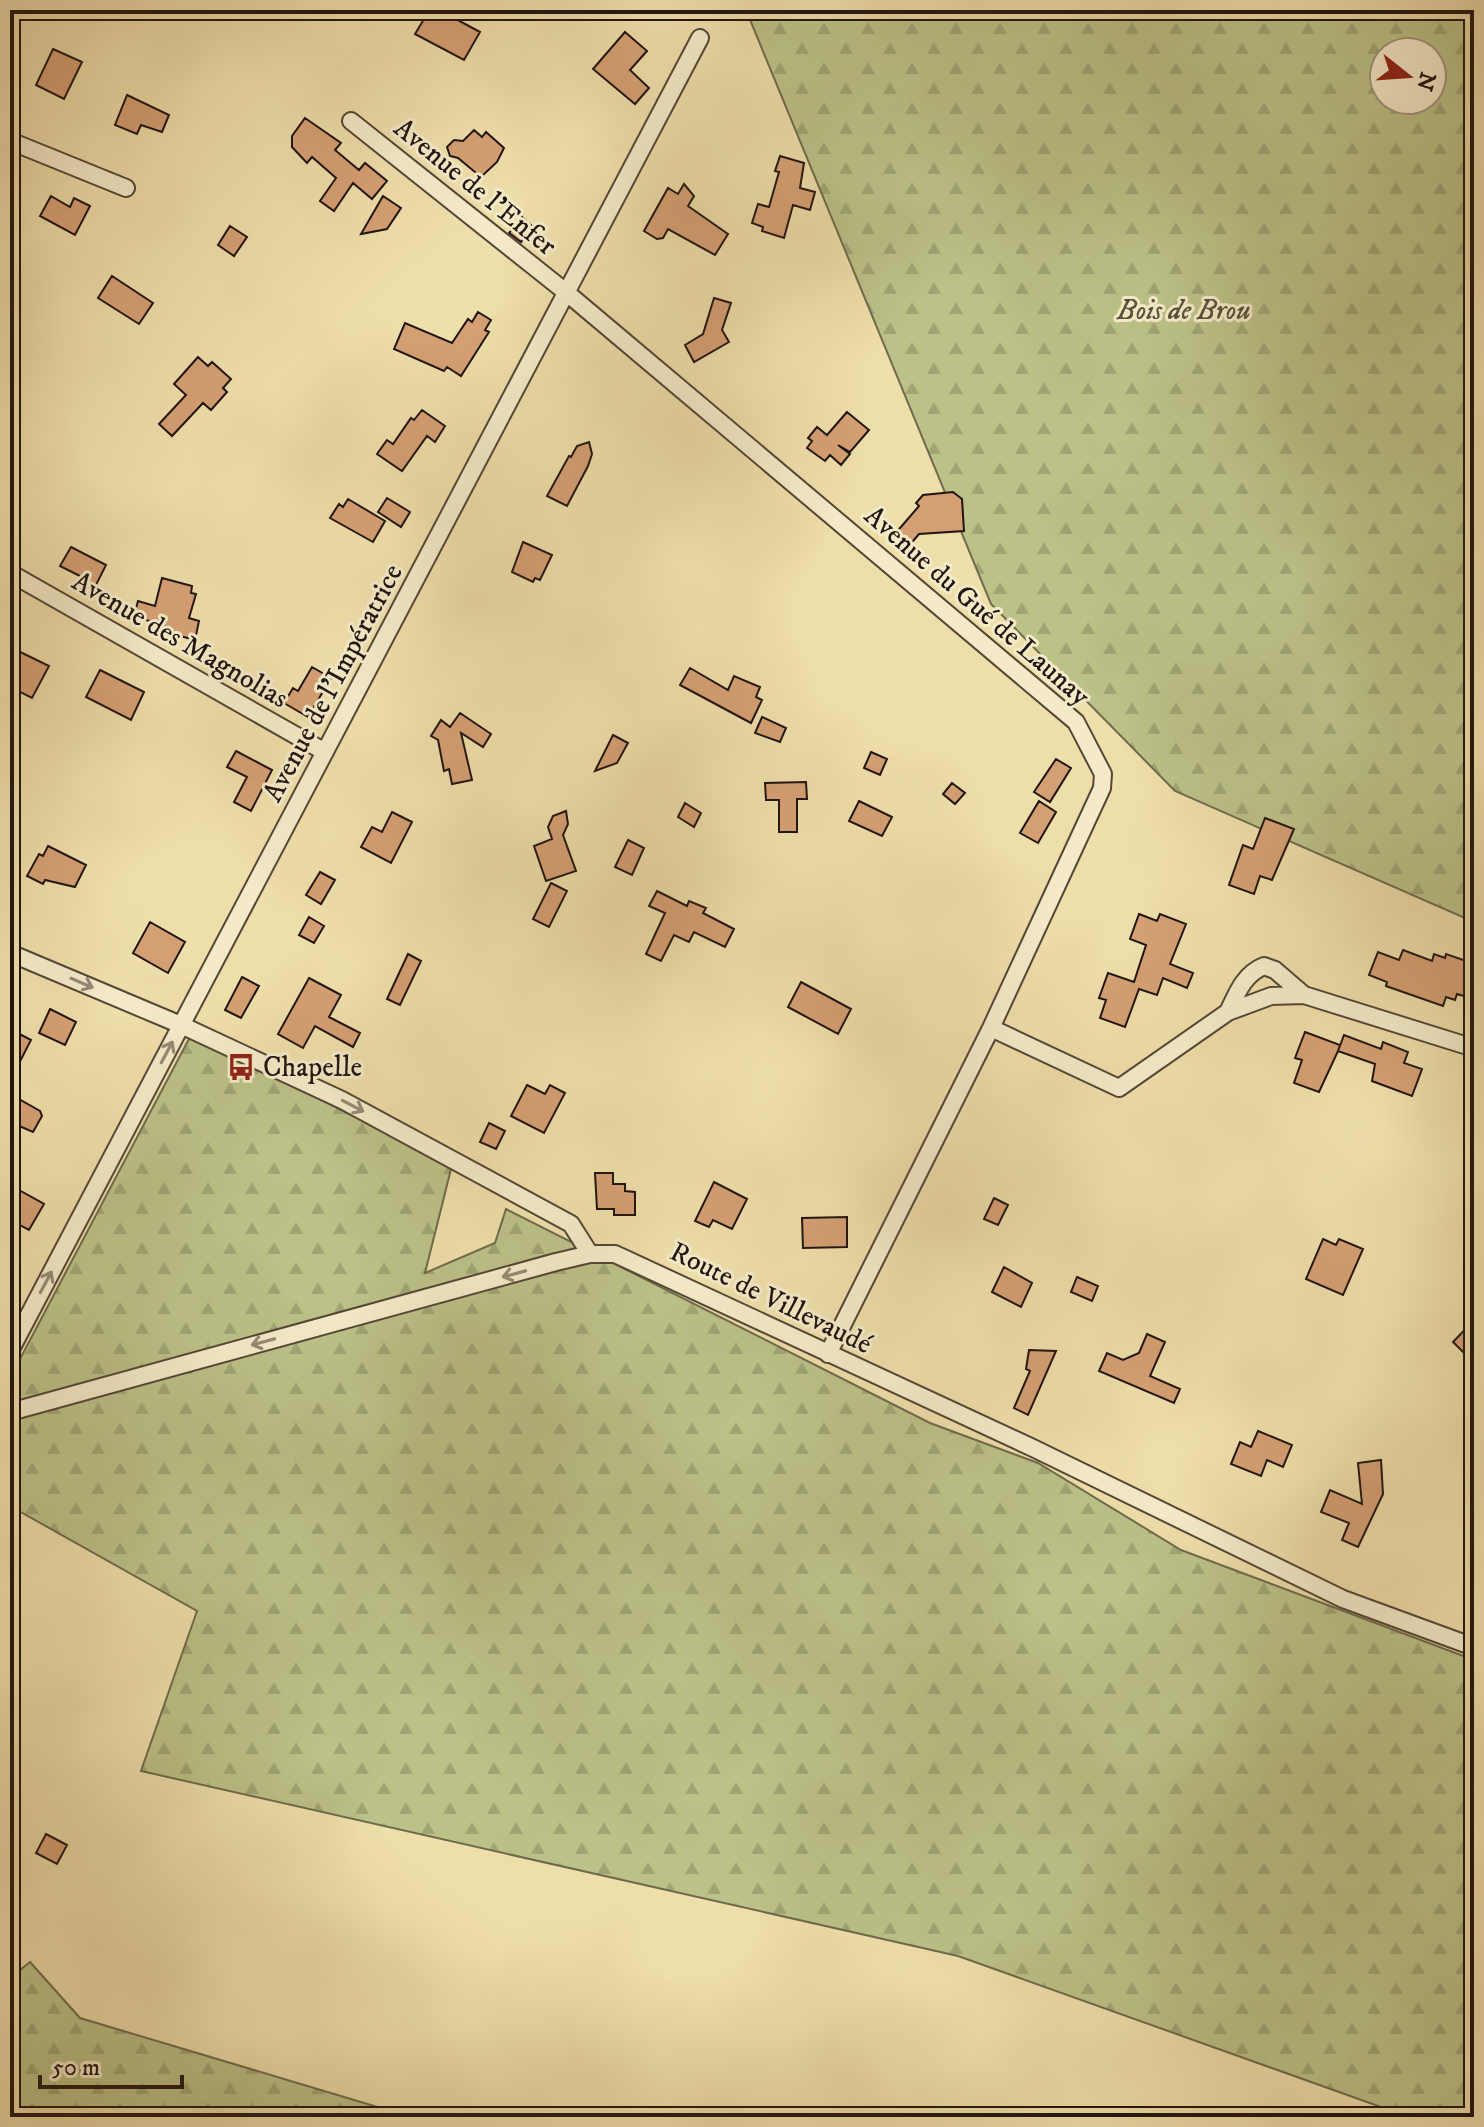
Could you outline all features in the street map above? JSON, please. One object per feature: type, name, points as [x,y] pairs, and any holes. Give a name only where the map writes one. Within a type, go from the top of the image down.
[{"type":"street","name":"Avenue de l'Impératrice","points":[[10,1351],[700,38]]},
{"type":"street","name":"Avenue de l'Enfer","points":[[351,121],[567,293]]},
{"type":"street","points":[[10,141],[126,188]]},
{"type":"street","name":"Avenue du Gué de Launay","points":[[567,293],[1076,722],[1103,774],[1102,788],[991,1028],[828,1354]]},
{"type":"street","name":"Avenue des Magnolias","points":[[10,573],[325,752]]},
{"type":"street","points":[[10,953],[181,1025],[342,1100],[571,1224],[590,1254]]},
{"type":"street","points":[[1228,1012],[1243,982],[1253,970],[1264,966],[1275,970],[1304,995]]},
{"type":"street","points":[[991,1028],[1119,1088],[1228,1012],[1271,996],[1304,995],[1474,1048]]},
{"type":"street","name":"Route de Villevaudé","points":[[10,1412],[590,1254],[615,1254],[1033,1448],[1343,1599],[1472,1642]]},
{"type":"green space","name":"Bois de Brou","points":[[746,10],[1474,10],[1474,922],[1175,791],[991,604]]},
{"type":"green space","points":[[191,1035],[452,1165],[425,1273],[495,1243],[506,1209],[930,1423],[1038,1463],[1181,1550],[1474,1660],[1474,2117],[1409,2117],[958,1956],[141,1771],[197,1611],[10,1506],[10,1378]]},
{"type":"green space","points":[[30,1962],[80,2018],[411,2117],[10,2117],[10,1978]]},
{"type":"building","points":[[439,10],[480,32],[464,60],[415,34],[427,14],[434,18]]},
{"type":"building","points":[[625,32],[647,51],[630,70],[649,88],[635,104],[593,69]]},
{"type":"building","points":[[53,49],[82,62],[64,99],[36,85]]},
{"type":"building","points":[[127,95],[169,115],[162,132],[141,125],[137,134],[115,125]]},
{"type":"building","points":[[305,118],[341,143],[335,150],[359,170],[365,163],[387,181],[372,199],[353,183],[334,211],[320,201],[336,178],[312,157],[307,163],[292,147],[292,136]]},
{"type":"building","points":[[474,130],[482,137],[486,132],[504,148],[497,162],[481,177],[458,158],[450,156],[447,147],[454,140],[463,141]]},
{"type":"building","points":[[780,156],[804,163],[800,188],[815,192],[810,210],[793,205],[784,238],[762,231],[763,227],[752,223],[758,204],[769,207]]},
{"type":"building","points":[[684,184],[694,196],[688,206],[728,234],[715,255],[668,229],[663,238],[657,239],[644,231],[668,188],[678,194]]},
{"type":"building","points":[[51,196],[70,207],[74,198],[90,206],[75,235],[40,216]]},
{"type":"building","points":[[383,196],[401,208],[387,229],[361,234]]},
{"type":"building","points":[[522,217],[533,227],[521,242],[509,233]]},
{"type":"building","points":[[230,226],[247,237],[234,256],[218,245]]},
{"type":"building","points":[[112,276],[153,303],[139,324],[98,298]]},
{"type":"building","points":[[714,298],[731,303],[722,330],[729,342],[694,362],[685,345],[703,334]]},
{"type":"building","points":[[478,312],[491,320],[485,330],[489,332],[461,376],[447,367],[444,371],[394,349],[405,323],[452,343],[468,319],[472,322]]},
{"type":"building","points":[[198,357],[208,366],[212,362],[231,379],[223,388],[227,392],[211,410],[203,403],[172,436],[159,424],[186,395],[174,384]]},
{"type":"building","points":[[422,410],[445,426],[435,442],[427,436],[402,471],[377,454],[387,440],[393,444],[411,418],[414,420]]},
{"type":"building","points":[[847,412],[869,430],[850,452],[838,445],[850,454],[841,465],[830,455],[825,461],[807,448],[812,441],[808,438],[817,427],[827,435]]},
{"type":"building","points":[[589,442],[592,454],[588,466],[567,506],[547,496],[569,456],[577,446]]},
{"type":"building","points":[[953,492],[962,499],[964,531],[919,534],[908,547],[894,535],[919,506],[916,503],[923,495]]},
{"type":"building","points":[[387,498],[410,512],[401,527],[378,512]]},
{"type":"building","points":[[348,499],[385,521],[373,542],[330,518],[339,504],[343,507]]},
{"type":"building","points":[[523,542],[552,555],[540,580],[535,578],[533,582],[512,572]]},
{"type":"building","points":[[71,547],[106,565],[94,589],[79,582],[82,577],[60,566]]},
{"type":"building","points":[[162,578],[192,586],[191,593],[196,594],[189,618],[199,621],[195,640],[169,633],[171,628],[134,616],[138,601],[155,606]]},
{"type":"building","points":[[10,647],[49,666],[32,698],[10,687]]},
{"type":"building","points":[[312,667],[331,678],[308,717],[284,703],[293,688],[298,691]]},
{"type":"building","points":[[690,668],[728,690],[734,676],[760,687],[756,697],[762,700],[751,723],[680,685]]},
{"type":"building","points":[[100,670],[144,692],[131,720],[86,697]]},
{"type":"building","points":[[460,713],[491,734],[483,747],[461,733],[472,780],[452,784],[449,769],[444,771],[438,740],[431,736],[441,720],[450,727]]},
{"type":"building","points":[[762,717],[786,728],[780,742],[755,733]]},
{"type":"building","points":[[613,735],[628,743],[617,763],[595,771]]},
{"type":"building","points":[[236,751],[272,770],[251,811],[234,802],[247,777],[227,767]]},
{"type":"building","points":[[871,752],[887,759],[880,775],[864,768]]},
{"type":"building","points":[[1056,759],[1071,768],[1050,802],[1034,792]]},
{"type":"building","points":[[806,782],[807,799],[797,799],[797,832],[779,832],[779,800],[766,800],[765,783]]},
{"type":"building","points":[[952,783],[965,793],[955,804],[943,794]]},
{"type":"building","points":[[859,801],[892,817],[882,836],[849,821]]},
{"type":"building","points":[[1039,801],[1056,812],[1038,843],[1020,833]]},
{"type":"building","points":[[685,803],[701,813],[694,827],[678,817]]},
{"type":"building","points":[[566,811],[568,824],[563,835],[576,871],[546,881],[534,846],[552,839],[548,827],[553,816]]},
{"type":"building","points":[[392,812],[412,822],[391,863],[361,847],[372,827],[382,832]]},
{"type":"building","points":[[1265,818],[1294,829],[1272,880],[1260,876],[1254,894],[1229,885],[1243,845],[1253,849]]},
{"type":"building","points":[[628,840],[644,848],[632,875],[615,867]]},
{"type":"building","points":[[48,846],[86,865],[75,887],[45,880],[43,884],[27,876],[39,854],[43,856]]},
{"type":"building","points":[[320,872],[335,880],[321,904],[306,895]]},
{"type":"building","points":[[551,883],[567,891],[549,927],[533,919]]},
{"type":"building","points":[[657,891],[687,906],[689,901],[706,908],[703,913],[734,929],[725,947],[694,932],[689,942],[674,935],[661,961],[646,954],[665,913],[649,906]]},
{"type":"building","points":[[1139,914],[1157,921],[1160,914],[1186,924],[1170,964],[1193,973],[1187,988],[1163,978],[1157,995],[1139,989],[1125,1027],[1100,1018],[1106,1000],[1099,998],[1108,973],[1134,982],[1146,945],[1130,939]]},
{"type":"building","points":[[309,917],[324,926],[314,943],[299,935]]},
{"type":"building","points":[[150,922],[185,942],[168,973],[133,953]]},
{"type":"building","points":[[1403,950],[1432,961],[1434,954],[1445,958],[1446,954],[1472,963],[1474,999],[1457,994],[1455,1000],[1446,997],[1443,1006],[1386,986],[1387,982],[1369,975],[1378,952],[1399,960]]},
{"type":"building","points":[[408,954],[421,961],[400,1005],[387,999]]},
{"type":"building","points":[[242,977],[259,986],[241,1018],[225,1010]]},
{"type":"building","points":[[309,978],[341,995],[329,1017],[360,1033],[353,1047],[315,1026],[303,1048],[278,1034]]},
{"type":"building","points":[[801,982],[851,1009],[838,1034],[788,1007]]},
{"type":"building","points":[[50,1009],[76,1022],[65,1045],[39,1033]]},
{"type":"building","points":[[10,1029],[31,1040],[10,1081]]},
{"type":"building","points":[[1305,1032],[1340,1045],[1319,1092],[1294,1083],[1302,1060],[1295,1058]]},
{"type":"building","points":[[1344,1035],[1381,1049],[1383,1042],[1408,1052],[1404,1063],[1422,1069],[1412,1096],[1372,1081],[1375,1064],[1338,1051]]},
{"type":"building","points":[[527,1085],[545,1094],[550,1085],[565,1093],[544,1133],[511,1116]]},
{"type":"building","points":[[10,1094],[40,1111],[42,1116],[33,1132],[10,1122]]},
{"type":"building","points":[[489,1123],[505,1131],[496,1149],[480,1142]]},
{"type":"building","points":[[595,1173],[613,1173],[613,1184],[625,1184],[625,1191],[635,1192],[635,1215],[614,1215],[614,1209],[597,1209]]},
{"type":"building","points":[[714,1182],[747,1199],[732,1229],[713,1220],[709,1227],[695,1221]]},
{"type":"building","points":[[10,1185],[44,1204],[29,1230],[10,1220]]},
{"type":"building","points":[[994,1198],[1008,1205],[998,1225],[984,1219]]},
{"type":"building","points":[[847,1217],[847,1247],[803,1248],[802,1218]]},
{"type":"building","points":[[1323,1239],[1336,1245],[1339,1239],[1363,1249],[1343,1295],[1306,1279]]},
{"type":"building","points":[[1004,1267],[1032,1283],[1021,1307],[992,1292]]},
{"type":"building","points":[[1077,1277],[1098,1286],[1092,1301],[1071,1292]]},
{"type":"building","points":[[1474,1320],[1474,1346],[1465,1354],[1453,1342]]},
{"type":"building","points":[[1147,1334],[1165,1342],[1150,1376],[1180,1389],[1174,1403],[1099,1371],[1107,1353],[1123,1360],[1139,1353]]},
{"type":"building","points":[[1029,1350],[1056,1351],[1028,1415],[1014,1408],[1030,1371],[1026,1369]]},
{"type":"building","points":[[1258,1431],[1292,1445],[1283,1467],[1267,1460],[1261,1476],[1231,1464],[1240,1442],[1251,1447]]},
{"type":"building","points":[[1381,1460],[1383,1494],[1358,1547],[1342,1540],[1349,1523],[1321,1512],[1330,1490],[1362,1504],[1358,1463]]},
{"type":"building","points":[[46,1834],[67,1845],[57,1864],[36,1853]]},
{"type":"place","name":"Chapelle","points":[[241,1067]]}]
